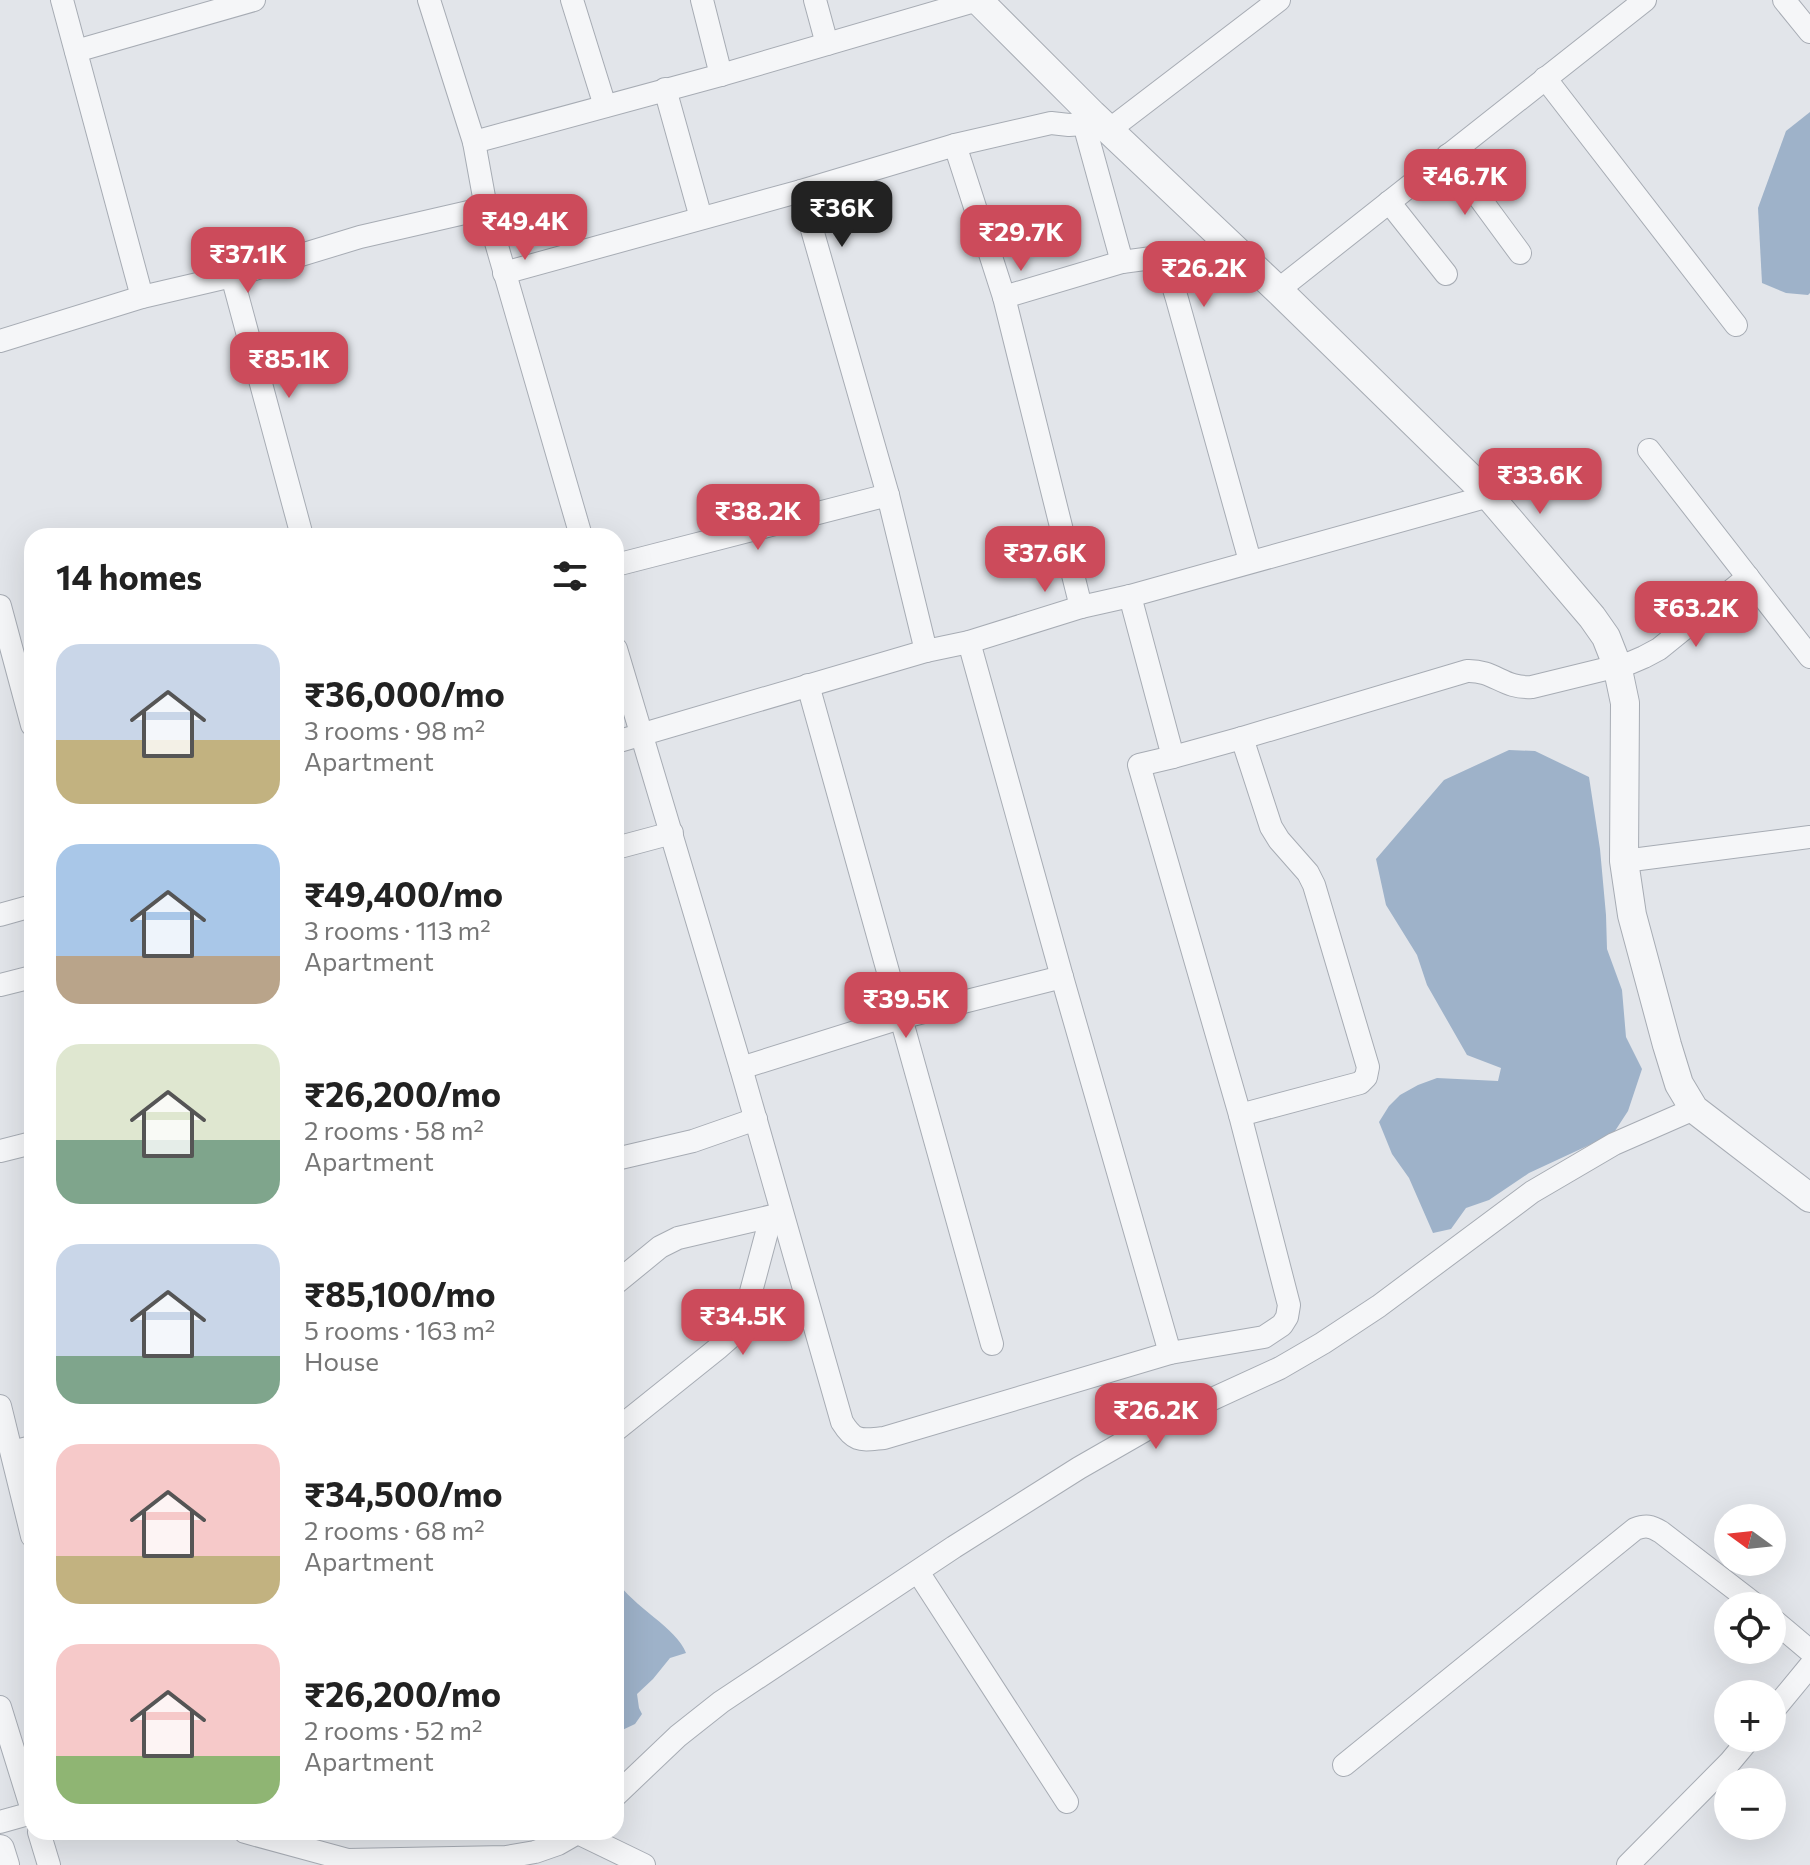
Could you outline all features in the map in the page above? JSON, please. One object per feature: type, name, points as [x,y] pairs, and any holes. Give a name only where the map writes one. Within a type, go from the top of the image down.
[{"type":"street","points":[[62,0],[142,297]]},
{"type":"street","points":[[76,51],[254,0]]},
{"type":"street","points":[[429,0],[474,142],[486,208],[579,528]]},
{"type":"street","points":[[572,0],[605,106]]},
{"type":"street","points":[[702,0],[721,75]]},
{"type":"street","points":[[815,0],[827,44]]},
{"type":"street","points":[[474,142],[721,75],[978,0],[1095,123],[1278,290],[1489,496],[1606,637],[1617,665],[1625,703],[1624,861],[1632,915],[1679,1084],[1694,1109],[1810,1198]]},
{"type":"street","points":[[504,273],[955,145],[1051,123],[1095,123],[1279,0]]},
{"type":"street","points":[[1278,290],[1645,0]]},
{"type":"street","points":[[1784,0],[1810,32]]},
{"type":"street","points":[[1545,78],[1736,325]]},
{"type":"street","points":[[665,89],[701,218]]},
{"type":"street","points":[[1095,123],[1122,262]]},
{"type":"street","points":[[955,145],[1004,297],[1081,607]]},
{"type":"street","points":[[1448,155],[1520,253]]},
{"type":"street","points":[[801,191],[888,495],[926,651]]},
{"type":"street","points":[[1389,202],[1446,274]]},
{"type":"street","points":[[0,341],[142,297],[232,276],[360,237],[486,208]]},
{"type":"street","points":[[1004,297],[1122,262],[1152,258],[1163,264],[1170,276],[1250,561]]},
{"type":"street","points":[[232,276],[300,528]]},
{"type":"street","points":[[1649,450],[1810,657]]},
{"type":"street","points":[[624,563],[888,495]]},
{"type":"street","points":[[624,740],[1081,607],[1489,496]]},
{"type":"street","points":[[624,674],[756,1119],[777,1215],[842,1422],[850,1435],[863,1440],[884,1438],[1170,1353],[1264,1337],[1274,1332],[1287,1317],[1289,1305],[1240,1115],[1139,765],[1242,738],[1467,671],[1480,671],[1520,688],[1630,663],[1659,649],[1748,577]]},
{"type":"street","points":[[1130,596],[1173,757]]},
{"type":"street","points":[[0,606],[24,695]]},
{"type":"street","points":[[969,642],[1170,1353]]},
{"type":"street","points":[[808,685],[992,1344]]},
{"type":"street","points":[[1240,1115],[1360,1083],[1366,1077],[1368,1067],[1314,885],[1271,827],[1242,738]]},
{"type":"street","points":[[624,846],[672,833]]},
{"type":"street","points":[[1624,861],[1810,837]]},
{"type":"street","points":[[0,915],[24,908]]},
{"type":"street","points":[[741,1068],[900,1018],[1062,977]]},
{"type":"street","points":[[0,985],[24,979]]},
{"type":"street","points":[[624,1787],[678,1736],[721,1702],[1079,1468],[1147,1429],[1280,1368],[1323,1343],[1379,1306],[1532,1192],[1614,1144],[1694,1109]]},
{"type":"street","points":[[624,1157],[693,1141],[756,1119]]},
{"type":"street","points":[[0,1151],[24,1145]]},
{"type":"street","points":[[624,1276],[660,1247],[678,1238],[777,1215]]},
{"type":"street","points":[[624,1424],[734,1334],[745,1314],[777,1215]]},
{"type":"street","points":[[0,1406],[22,1449]]},
{"type":"street","points":[[1344,1765],[1635,1529],[1651,1526],[1661,1532],[1739,1592]]},
{"type":"street","points":[[918,1572],[1067,1802]]},
{"type":"street","points":[[1786,1631],[1810,1651]]},
{"type":"street","points":[[1786,1695],[1810,1666]]},
{"type":"street","points":[[0,1707],[24,1786]]},
{"type":"street","points":[[1628,1865],[1738,1752]]},
{"type":"street","points":[[0,1822],[24,1814]]},
{"type":"street","points":[[41,1840],[49,1865]]},
{"type":"street","points":[[271,1840],[347,1863],[506,1857],[535,1852],[565,1840]]},
{"type":"street","points":[[592,1840],[644,1865]]},
{"type":"street","points":[[0,1849],[5,1865]]},
{"type":"water","points":[[1810,112],[1808,295],[1786,293],[1762,283],[1758,208],[1786,131]]},
{"type":"water","points":[[1509,750],[1535,751],[1589,777],[1600,849],[1607,949],[1622,990],[1626,1037],[1642,1069],[1628,1111],[1613,1134],[1529,1173],[1489,1200],[1466,1208],[1451,1229],[1433,1233],[1409,1178],[1392,1154],[1379,1122],[1400,1095],[1418,1085],[1437,1078],[1498,1081],[1501,1068],[1467,1055],[1427,985],[1417,955],[1386,905],[1376,859],[1444,780]]},
{"type":"water","points":[[624,1591],[674,1635],[686,1653],[670,1658],[637,1694],[642,1714],[635,1724],[624,1729]]}]
